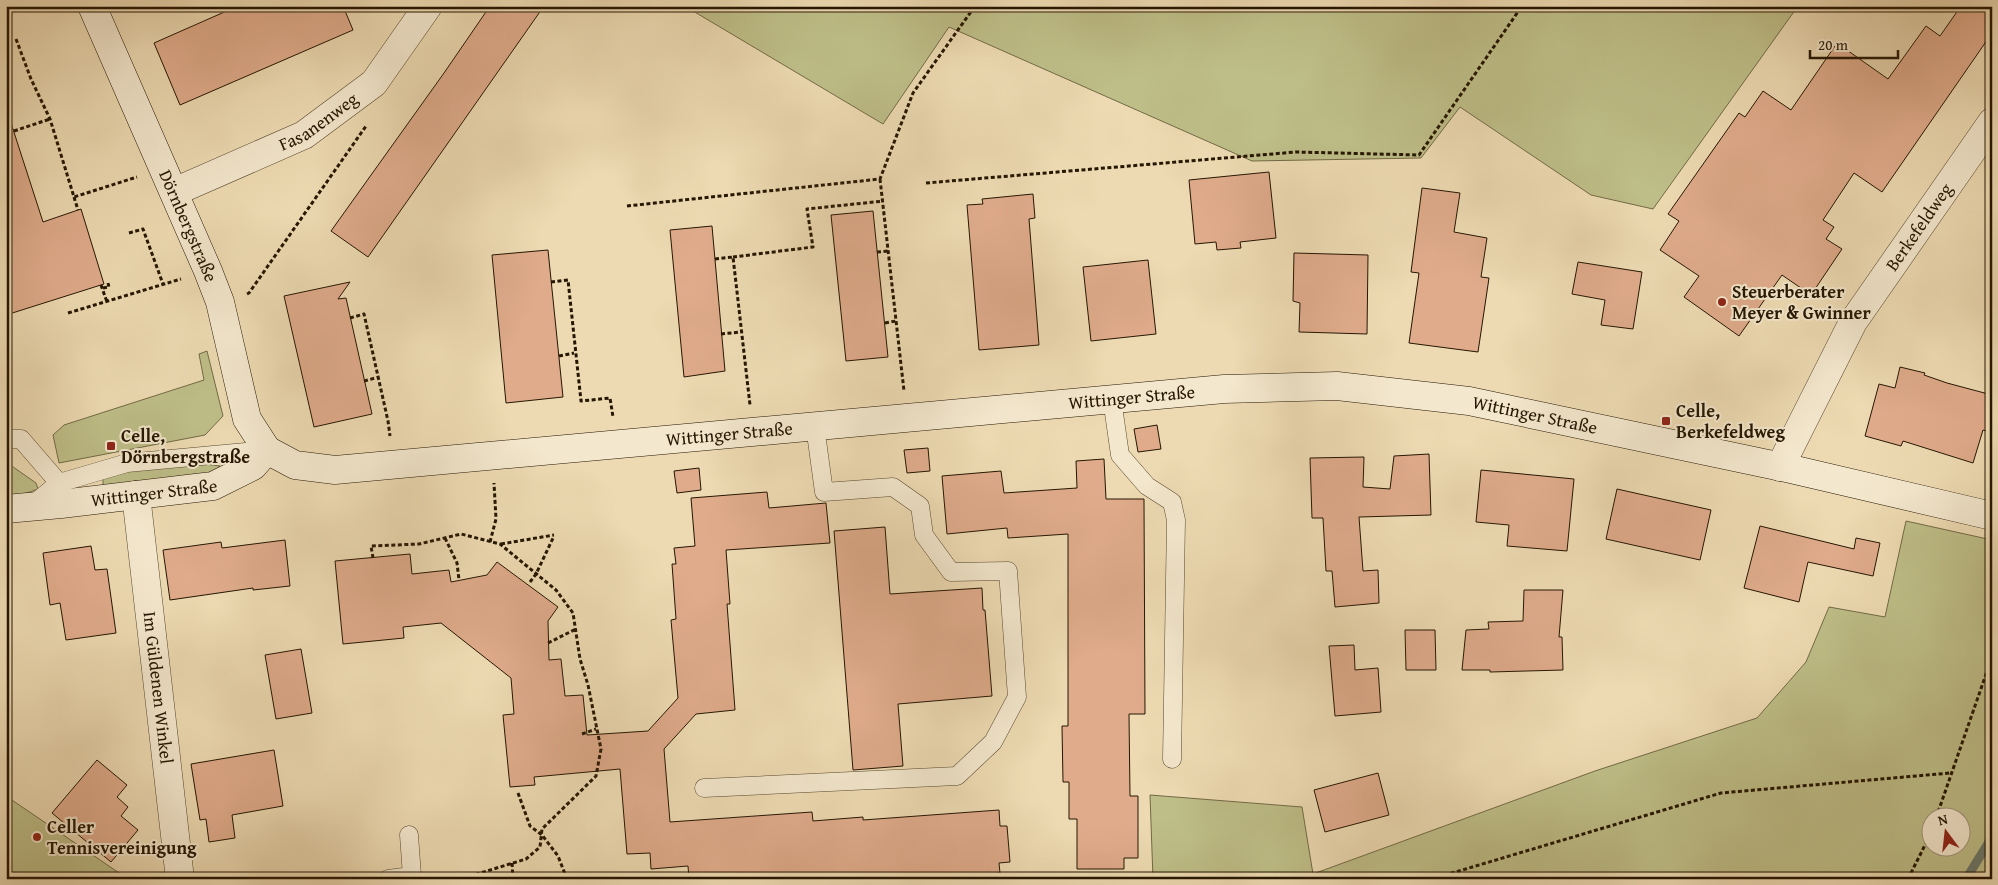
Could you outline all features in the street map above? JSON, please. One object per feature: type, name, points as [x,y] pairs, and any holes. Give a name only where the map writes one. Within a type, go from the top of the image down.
[{"type":"main road","name":"Dörnbergstraße","points":[[92,6],[208,271],[220,302],[247,419],[267,450]]},
{"type":"main road","name":"Fasanenweg","points":[[169,180],[304,136],[374,83],[428,6]]},
{"type":"main road","name":"Berkefeldweg","points":[[1780,467],[1853,322],[1992,122]]},
{"type":"main road","name":"Wittinger Straße","points":[[18,508],[60,494],[136,495],[212,486],[253,466],[267,450],[295,465],[335,470],[1224,389],[1337,386],[1469,401],[1780,467],[1992,516]]},
{"type":"main road","name":"Im Güldenen Winkel","points":[[136,495],[180,879]]},
{"type":"lane","points":[[1112,399],[1120,455],[1147,486],[1172,502],[1176,520],[1172,759]]},
{"type":"lane","points":[[704,788],[957,776],[993,742],[1017,697],[1008,571],[951,572],[924,535],[920,506],[893,487],[824,492],[815,426]]},
{"type":"lane","points":[[6,439],[21,439],[60,494]]},
{"type":"lane","name":"Wittinger Straße","points":[[60,494],[127,463],[267,450]]},
{"type":"lane","points":[[388,879],[412,876],[409,835]]},
{"type":"path","points":[[907,419],[884,201],[880,179],[913,93],[974,6]]},
{"type":"path","points":[[926,183],[1296,152],[1418,155],[1522,6]]},
{"type":"path","points":[[16,39],[31,79],[50,119],[74,197],[79,204],[78,210]]},
{"type":"path","points":[[14,131],[50,119]]},
{"type":"path","points":[[220,302],[249,293],[369,122]]},
{"type":"path","points":[[627,206],[880,179]]},
{"type":"path","points":[[74,197],[169,180]]},
{"type":"path","points":[[714,259],[812,247],[807,209],[884,201]]},
{"type":"path","points":[[129,233],[143,229],[162,284]]},
{"type":"path","points":[[877,252],[888,251]]},
{"type":"path","points":[[733,257],[740,332],[753,432]]},
{"type":"path","points":[[68,314],[208,271]]},
{"type":"path","points":[[552,282],[568,280],[580,401],[610,398],[616,444]]},
{"type":"path","points":[[107,302],[102,287],[109,287],[108,283]]},
{"type":"path","points":[[350,318],[364,314],[388,421],[393,464]]},
{"type":"path","points":[[885,323],[896,321]]},
{"type":"path","points":[[721,334],[740,332]]},
{"type":"path","points":[[559,356],[574,353]]},
{"type":"path","points":[[364,381],[378,377]]},
{"type":"path","points":[[488,456],[494,485],[496,519],[490,542]]},
{"type":"path","points":[[373,558],[372,546],[419,544],[462,534],[500,544],[554,535],[536,574],[530,582]]},
{"type":"path","points":[[445,538],[457,564],[459,580]]},
{"type":"path","points":[[461,879],[512,864],[526,858],[540,847],[542,829],[596,776],[600,749],[580,659],[573,613],[556,590],[500,544]]},
{"type":"path","points":[[548,643],[576,629]]},
{"type":"path","points":[[1939,808],[1992,657]]},
{"type":"path","points":[[582,734],[596,729]]},
{"type":"path","points":[[1432,879],[1721,793],[1950,773]]},
{"type":"path","points":[[518,793],[530,826],[542,835],[558,856],[567,879]]},
{"type":"path","points":[[1908,879],[1920,855]]},
{"type":"path","points":[[512,864],[513,879]]},
{"type":"green space","points":[[697,6],[1798,6],[1653,209],[1591,195],[1460,107],[1421,158],[1252,161],[949,27],[883,124],[693,11]]},
{"type":"green space","points":[[207,351],[223,416],[205,435],[59,463],[53,435],[64,425],[204,380],[199,354]]},
{"type":"green space","points":[[6,462],[36,483],[38,489],[24,494],[6,496]]},
{"type":"green space","points":[[197,463],[220,466],[199,476],[184,479],[110,486],[103,485],[103,479],[124,472]]},
{"type":"green space","points":[[1906,521],[1992,540],[1992,879],[1153,879],[1150,795],[1302,807],[1313,874],[1595,771],[1757,718],[1806,662],[1829,607],[1885,617]]},
{"type":"green space","name":"Celler Tennisvereinigung","points":[[6,796],[128,879],[6,879]]},
{"type":"building","points":[[238,6],[343,6],[353,30],[180,105],[154,43]]},
{"type":"building","points":[[490,6],[544,6],[368,257],[331,231]]},
{"type":"building","points":[[1961,6],[1992,6],[1992,33],[1882,192],[1854,173],[1823,220],[1834,227],[1826,239],[1842,249],[1811,295],[1782,275],[1739,336],[1684,297],[1699,276],[1660,250],[1679,221],[1668,214],[1739,113],[1745,117],[1763,91],[1791,110],[1837,43],[1888,79],[1926,26],[1940,36]]},
{"type":"building","points":[[11,123],[43,222],[81,209],[104,284],[6,315],[6,124]]},
{"type":"building","points":[[1269,172],[1276,238],[1240,242],[1241,248],[1217,250],[1216,242],[1195,244],[1189,180]]},
{"type":"building","points":[[1422,188],[1460,193],[1454,232],[1487,238],[1481,277],[1489,278],[1478,352],[1409,343],[1419,273],[1411,272]]},
{"type":"building","points":[[1033,194],[1035,218],[1029,219],[1039,345],[979,350],[967,205],[983,204],[982,199]]},
{"type":"building","points":[[873,211],[888,357],[846,361],[831,215]]},
{"type":"building","points":[[712,226],[725,371],[684,377],[670,230]]},
{"type":"building","points":[[548,250],[563,397],[506,403],[492,255]]},
{"type":"building","points":[[1294,253],[1368,255],[1367,334],[1299,332],[1300,303],[1293,301]]},
{"type":"building","points":[[1148,260],[1156,334],[1091,341],[1083,267]]},
{"type":"building","points":[[1578,262],[1642,272],[1633,329],[1601,325],[1605,300],[1572,294]]},
{"type":"building","points":[[350,282],[338,299],[346,298],[372,414],[314,427],[284,296]]},
{"type":"building","points":[[1900,367],[1925,373],[1924,375],[1947,383],[1992,395],[1992,433],[1983,430],[1973,463],[1903,441],[1901,446],[1865,436],[1879,384],[1895,388]]},
{"type":"building","points":[[1157,425],[1161,449],[1138,452],[1134,429]]},
{"type":"building","points":[[928,448],[930,471],[907,473],[904,450]]},
{"type":"building","points":[[1429,454],[1431,515],[1359,517],[1363,571],[1378,570],[1379,603],[1335,607],[1332,571],[1326,571],[1323,518],[1312,518],[1310,458],[1364,457],[1363,487],[1390,489],[1394,456]]},
{"type":"building","points":[[1104,459],[1106,499],[1144,499],[1145,714],[1129,714],[1130,796],[1138,796],[1138,858],[1124,858],[1124,869],[1077,869],[1077,819],[1069,819],[1069,782],[1063,782],[1062,726],[1068,726],[1068,534],[1008,538],[1007,528],[947,534],[942,476],[1001,471],[1004,493],[1077,488],[1076,461]]},
{"type":"building","points":[[699,468],[701,490],[677,493],[674,471]]},
{"type":"building","points":[[1481,470],[1574,479],[1567,551],[1507,546],[1509,525],[1476,522]]},
{"type":"building","points":[[1617,489],[1711,510],[1700,560],[1606,539]]},
{"type":"building","points":[[767,492],[769,508],[826,503],[830,543],[726,550],[730,604],[727,604],[735,710],[696,714],[664,749],[670,822],[812,812],[813,821],[863,817],[863,820],[999,810],[1000,826],[1007,826],[1010,862],[999,863],[1000,873],[923,879],[893,879],[892,874],[825,879],[689,879],[688,866],[651,869],[650,853],[627,854],[620,769],[534,777],[535,785],[510,787],[503,715],[514,714],[511,678],[441,623],[403,627],[404,638],[343,644],[335,561],[410,554],[412,574],[449,570],[451,582],[487,575],[497,562],[558,607],[548,621],[549,660],[561,659],[565,696],[583,695],[587,735],[648,731],[678,698],[671,620],[676,619],[672,564],[676,564],[674,548],[695,546],[691,498]]},
{"type":"building","points":[[1760,526],[1854,549],[1856,538],[1880,543],[1873,576],[1808,562],[1799,602],[1744,588]]},
{"type":"building","points":[[885,527],[890,594],[982,588],[992,696],[898,704],[903,766],[853,770],[834,531]]},
{"type":"building","points":[[285,540],[290,586],[253,590],[253,588],[170,600],[163,550],[221,542],[222,548]]},
{"type":"building","points":[[91,546],[95,570],[107,569],[116,633],[66,640],[60,603],[50,605],[43,553]]},
{"type":"building","points":[[1524,590],[1563,590],[1559,637],[1562,637],[1563,670],[1490,672],[1490,670],[1462,670],[1466,630],[1489,629],[1488,622],[1523,621]]},
{"type":"building","points":[[1405,630],[1435,630],[1436,670],[1406,670]]},
{"type":"building","points":[[1354,645],[1355,670],[1378,668],[1381,712],[1335,716],[1329,646]]},
{"type":"building","points":[[301,649],[312,713],[276,719],[265,655]]},
{"type":"building","points":[[274,750],[283,806],[232,815],[235,838],[209,842],[206,819],[200,820],[191,764]]},
{"type":"building","points":[[97,760],[127,785],[117,797],[128,807],[121,816],[138,830],[111,862],[52,813]]},
{"type":"building","points":[[1378,773],[1389,815],[1325,832],[1314,790]]},
{"type":"waterway","points":[[1966,879],[1992,837]]},
{"type":"place","name":"Steuerberater Meyer & Gwinner","points":[[1722,302]]},
{"type":"place","name":"Celle, Berkefeldweg","points":[[1666,421]]},
{"type":"place","name":"Celle, Dörnbergstraße","points":[[111,446]]},
{"type":"place","name":"Celler Tennisvereinigung","points":[[37,837]]}]
